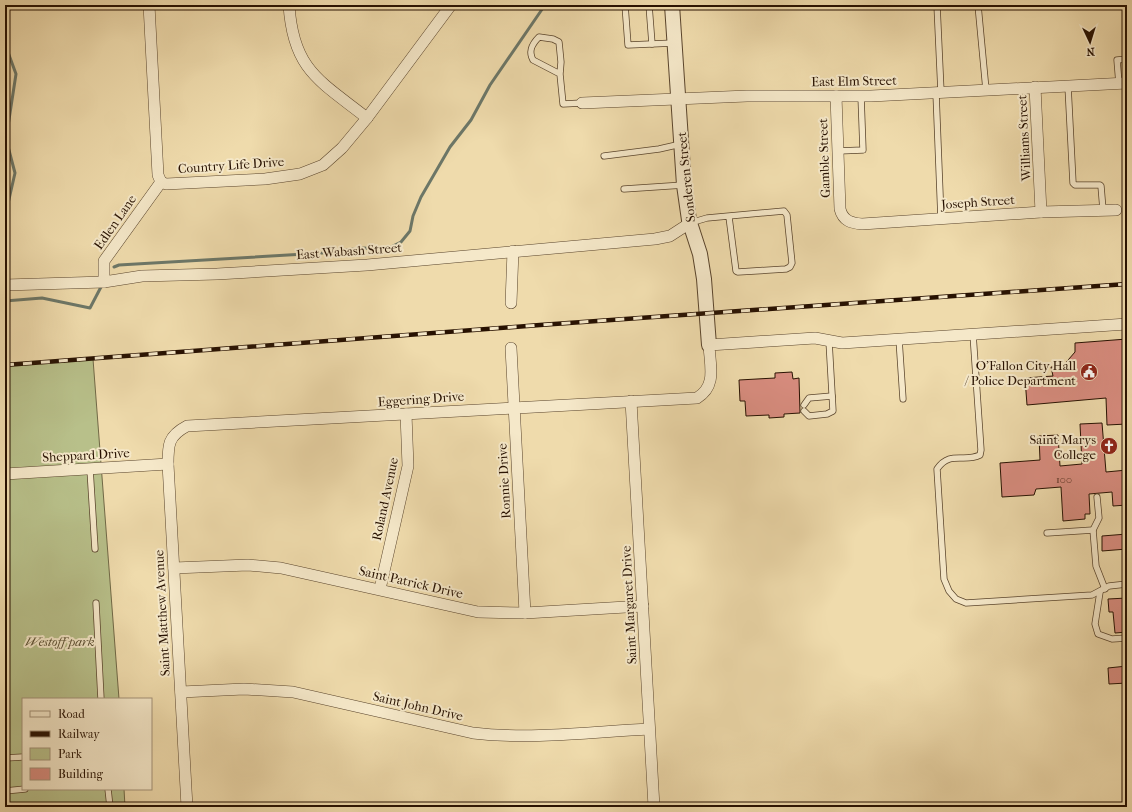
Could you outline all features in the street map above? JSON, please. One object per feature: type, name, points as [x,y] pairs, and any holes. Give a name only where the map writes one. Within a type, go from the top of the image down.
[{"type":"street","name":"Country Life Drive","points":[[149,5],[158,175],[161,182],[166,184],[265,179],[300,174],[323,165],[342,148],[367,118],[451,5]]},
{"type":"street","points":[[289,5],[291,28],[301,58],[313,75],[367,118]]},
{"type":"street","name":"Sonderen Street","points":[[672,5],[684,185],[690,223],[700,254],[704,279],[711,380],[710,387],[704,394]]},
{"type":"street","name":"East Elm Street","points":[[582,103],[678,98],[861,96],[1123,84]]},
{"type":"street","name":"Williams Street","points":[[1035,87],[1042,212]]},
{"type":"street","name":"Gamble Street","points":[[836,96],[840,209],[844,218]]},
{"type":"street","name":"Edlen Lane","points":[[104,282],[104,261],[161,182]]},
{"type":"street","name":"Joseph Street","points":[[844,218],[851,223],[862,224],[1042,212],[1116,210]]},
{"type":"street","name":"East Wabash Street","points":[[5,285],[104,282],[142,276],[217,274],[367,265],[655,239],[670,236],[690,223]]},
{"type":"street","points":[[511,303],[513,251]]},
{"type":"street","points":[[709,346],[815,338],[842,343],[1127,324]]},
{"type":"street","name":"Ronnie Drive","points":[[511,348],[525,613]]},
{"type":"street","name":"Eggering Drive","points":[[168,464],[168,447],[171,439],[176,431],[187,426],[697,398],[704,394]]},
{"type":"street","name":"Saint Margaret Drive","points":[[632,401],[654,807]]},
{"type":"street","name":"Roland Avenue","points":[[380,589],[408,466],[406,414]]},
{"type":"street","name":"Sheppard Drive","points":[[5,474],[168,464]]},
{"type":"street","name":"Saint Matthew Avenue","points":[[168,464],[187,807]]},
{"type":"street","name":"Saint Patrick Drive","points":[[174,568],[248,565],[281,568],[478,612],[525,613],[643,606]]},
{"type":"street","name":"Saint John Drive","points":[[181,692],[244,689],[293,692],[473,733],[492,735],[519,736],[649,729]]},
{"type":"lane","points":[[625,5],[628,45],[675,43]]},
{"type":"lane","points":[[649,5],[652,44]]},
{"type":"lane","points":[[936,5],[941,219]]},
{"type":"lane","points":[[978,5],[986,90]]},
{"type":"lane","points":[[560,74],[533,60],[530,56],[531,46],[539,38],[553,39],[559,42],[562,62],[560,74],[563,104],[582,103]]},
{"type":"lane","points":[[1123,84],[1117,60],[1127,59]]},
{"type":"lane","points":[[1068,86],[1073,183],[1075,185],[1100,184],[1103,210]]},
{"type":"lane","points":[[838,151],[863,150],[861,96]]},
{"type":"lane","points":[[604,156],[659,149],[681,144]]},
{"type":"lane","points":[[624,189],[684,185]]},
{"type":"lane","points":[[690,223],[707,218],[729,217],[779,210],[784,211],[787,215],[792,262],[790,267],[786,269],[738,272],[736,270],[729,217]]},
{"type":"lane","points":[[973,334],[982,450],[980,455],[975,458],[950,458],[942,462],[937,469],[944,580],[949,590],[956,599],[966,603],[1092,595],[1109,586],[1127,584]]},
{"type":"lane","points":[[899,339],[903,400]]},
{"type":"lane","points":[[804,411],[809,416],[827,414],[834,411],[829,341]]},
{"type":"lane","points":[[804,405],[808,398],[832,396]]},
{"type":"lane","points":[[90,469],[95,550]]},
{"type":"lane","points":[[1097,497],[1099,518],[1093,530],[1096,566],[1102,591],[1095,624],[1098,634],[1112,639],[1127,638]]},
{"type":"lane","points":[[1047,533],[1093,530]]},
{"type":"lane","points":[[96,603],[101,698]]},
{"type":"lane","points":[[5,758],[22,757]]},
{"type":"lane","points":[[5,791],[22,789]]},
{"type":"lane","points":[[108,790],[110,807]]},
{"type":"green space","name":"Westoff park","points":[[93,359],[119,698],[22,698],[22,790],[124,790],[125,807],[5,807],[5,364]]},
{"type":"building","name":"O'Fallon City Hall / Police Department","points":[[1127,339],[1127,424],[1107,425],[1106,398],[1027,405],[1025,378],[1053,376],[1051,367],[1062,367],[1075,352],[1075,343]]},
{"type":"building","points":[[792,372],[793,379],[799,378],[800,413],[784,414],[784,417],[769,418],[769,415],[746,416],[745,401],[740,401],[739,380],[775,378],[775,373]]},
{"type":"building","points":[[1102,423],[1106,472],[1127,470],[1127,505],[1113,506],[1112,492],[1089,494],[1090,514],[1085,514],[1085,519],[1063,521],[1061,487],[1036,489],[1034,495],[1002,497],[1000,463],[1040,460],[1039,436],[1058,435],[1060,466],[1082,464],[1080,424]]},
{"type":"building","points":[[1127,534],[1127,549],[1102,551],[1102,536]]},
{"type":"building","points":[[1127,598],[1127,632],[1115,633],[1113,612],[1109,612],[1108,599]]},
{"type":"building","points":[[1127,666],[1127,683],[1109,684],[1108,668]]},
{"type":"waterway","points":[[114,267],[119,265],[322,253],[363,248],[387,249],[401,242],[410,231],[413,216],[421,197],[450,147],[471,120],[490,85],[545,5]]},
{"type":"waterway","points":[[5,44],[16,74],[6,139],[15,173],[5,211]]},
{"type":"waterway","points":[[5,301],[42,298],[90,308],[102,285]]},
{"type":"railway","points":[[5,365],[540,325],[1127,284]]},
{"type":"place","name":"O'Fallon City Hall / Police Department","points":[[1089,372]]},
{"type":"place","name":"Saint Marys College","points":[[1109,446]]}]
